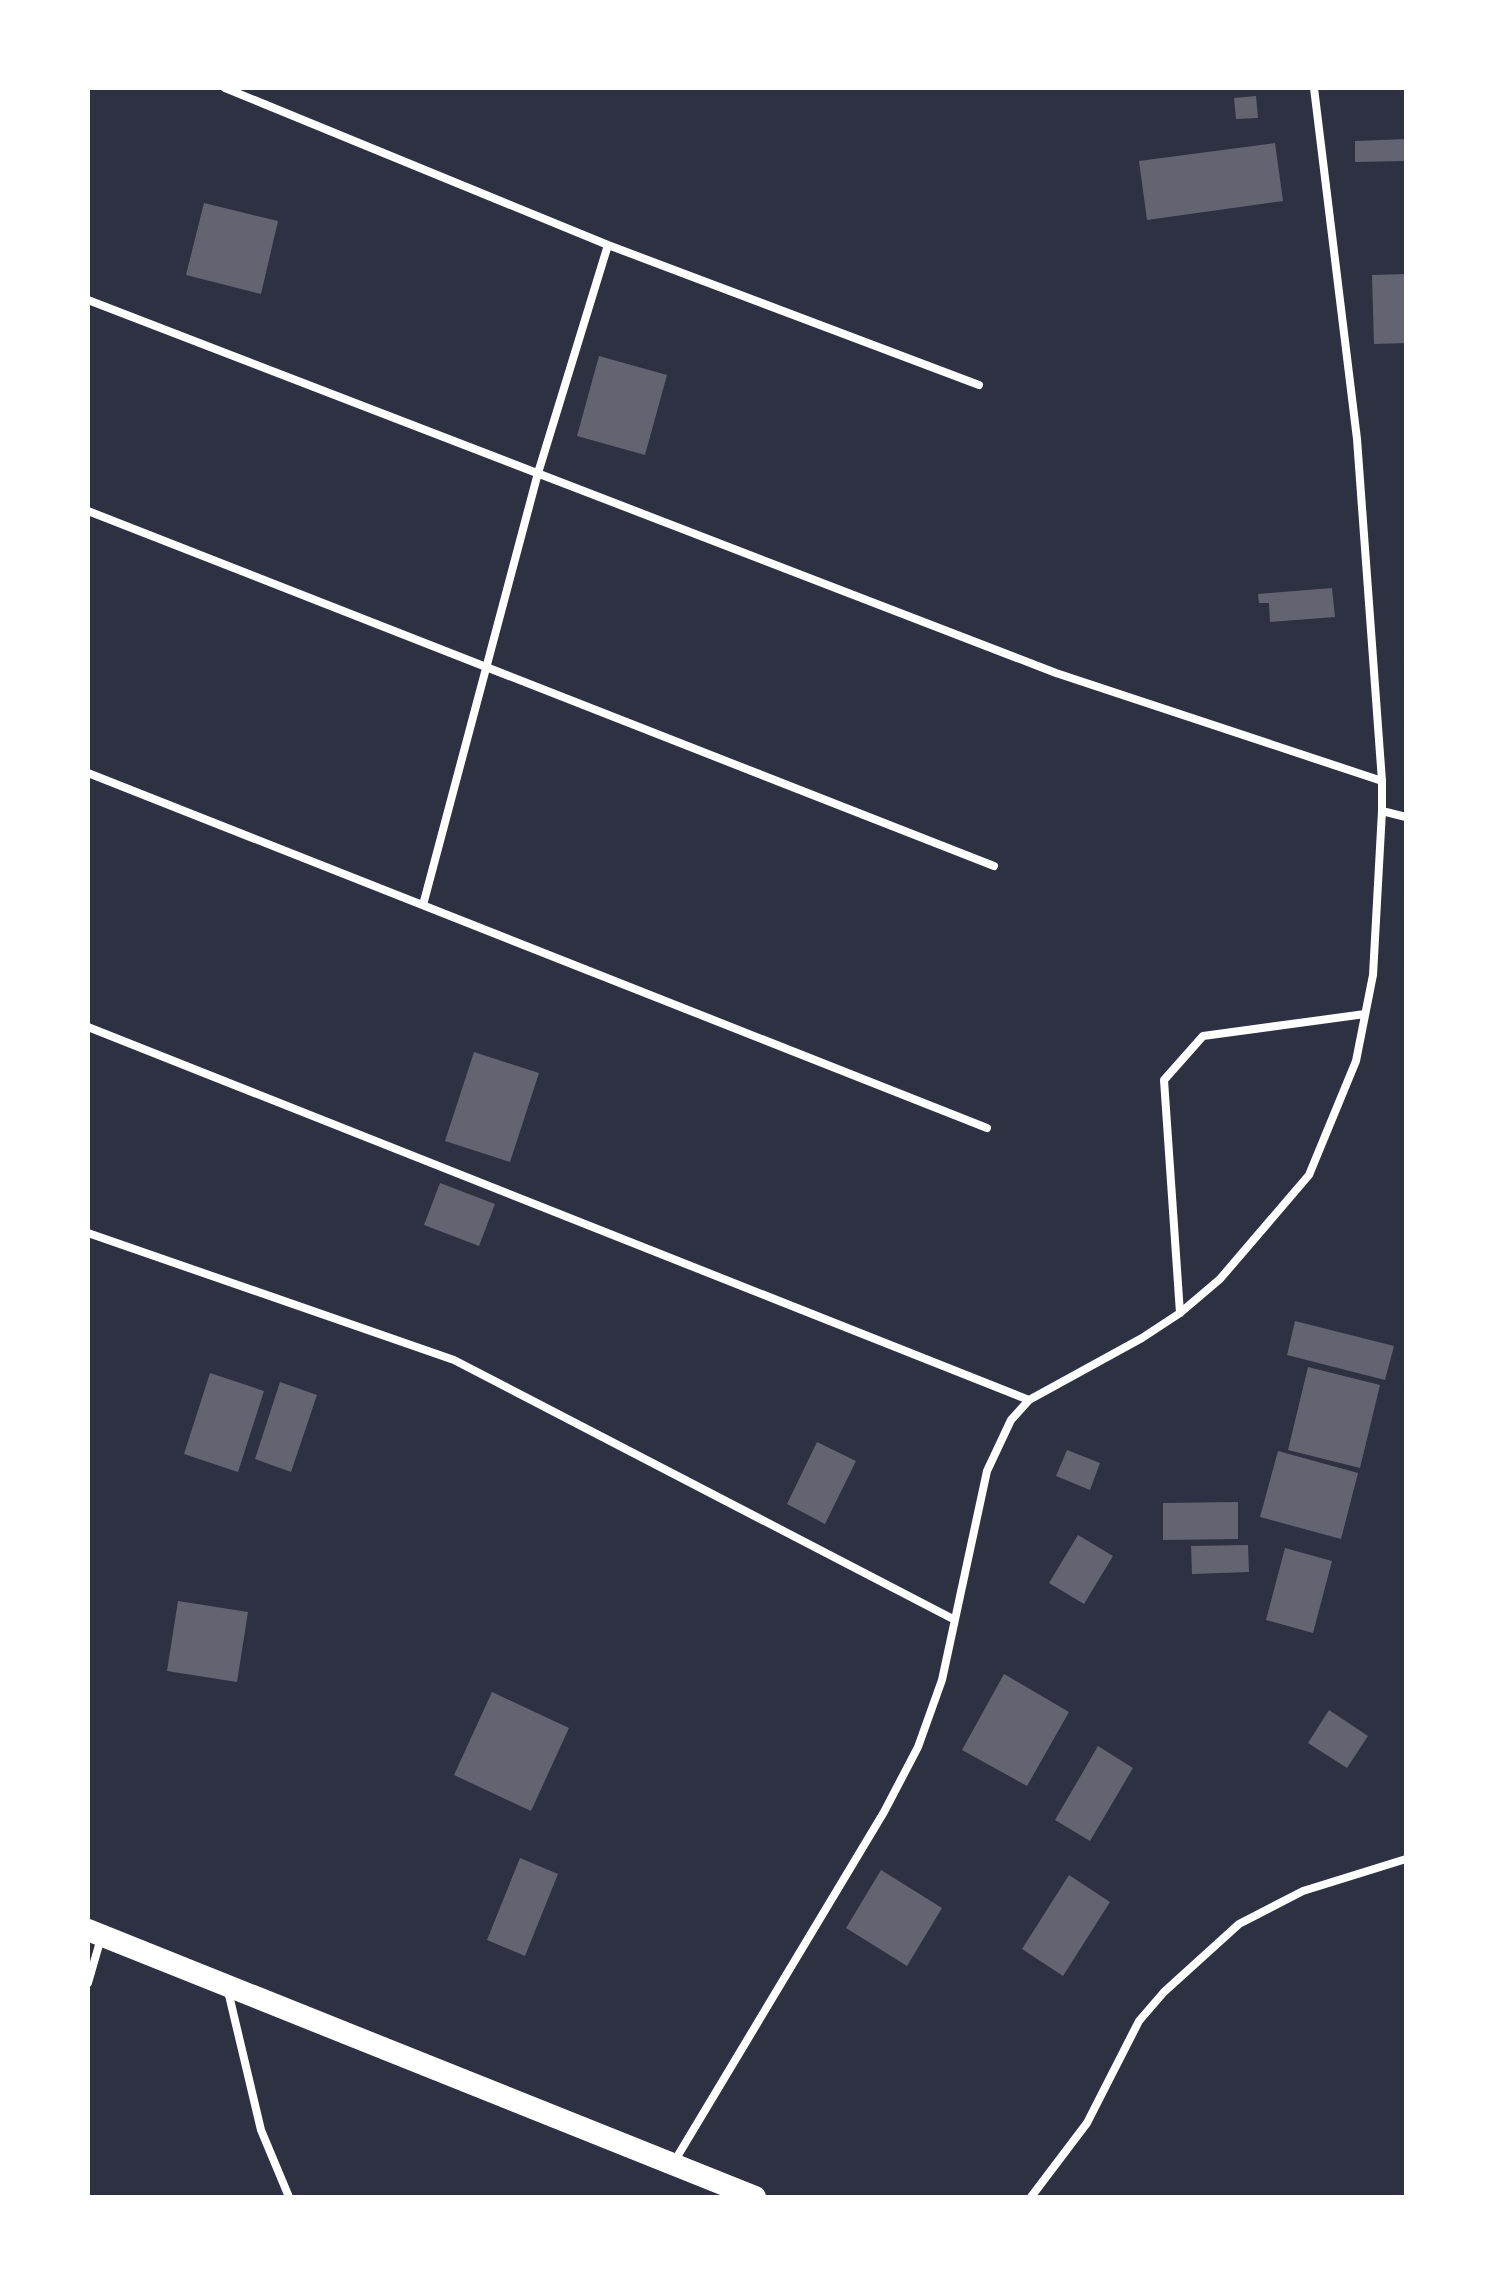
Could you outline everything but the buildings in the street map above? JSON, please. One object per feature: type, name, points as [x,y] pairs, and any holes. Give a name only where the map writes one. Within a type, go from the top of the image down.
[{"type":"highway","points":[[95,1933],[755,2197]]},
{"type":"street","points":[[225,88],[608,245],[979,385]]},
{"type":"street","points":[[672,2165],[884,1812],[918,1747],[942,1680],[987,1471],[1011,1420],[1029,1400],[1142,1338],[1180,1313],[1220,1279],[1309,1175],[1356,1061],[1373,975],[1382,781],[1357,439],[1314,88]]},
{"type":"street","points":[[423,905],[538,473],[608,245]]},
{"type":"street","points":[[88,300],[1056,673],[1382,781]]},
{"type":"street","points":[[88,511],[994,866]]},
{"type":"street","points":[[88,773],[987,1128]]},
{"type":"street","points":[[1382,811],[1406,817]]},
{"type":"street","points":[[1180,1313],[1164,1080],[1203,1036],[1365,1014]]},
{"type":"street","points":[[88,1027],[1029,1400]]},
{"type":"street","points":[[88,1233],[454,1360],[955,1620]]},
{"type":"street","points":[[1031,2197],[1087,2123],[1139,2021],[1174,1982],[1239,1924],[1303,1891],[1406,1859]]},
{"type":"street","points":[[88,1983],[95,1933]]},
{"type":"street","points":[[227,1987],[261,2130],[289,2197]]}]
